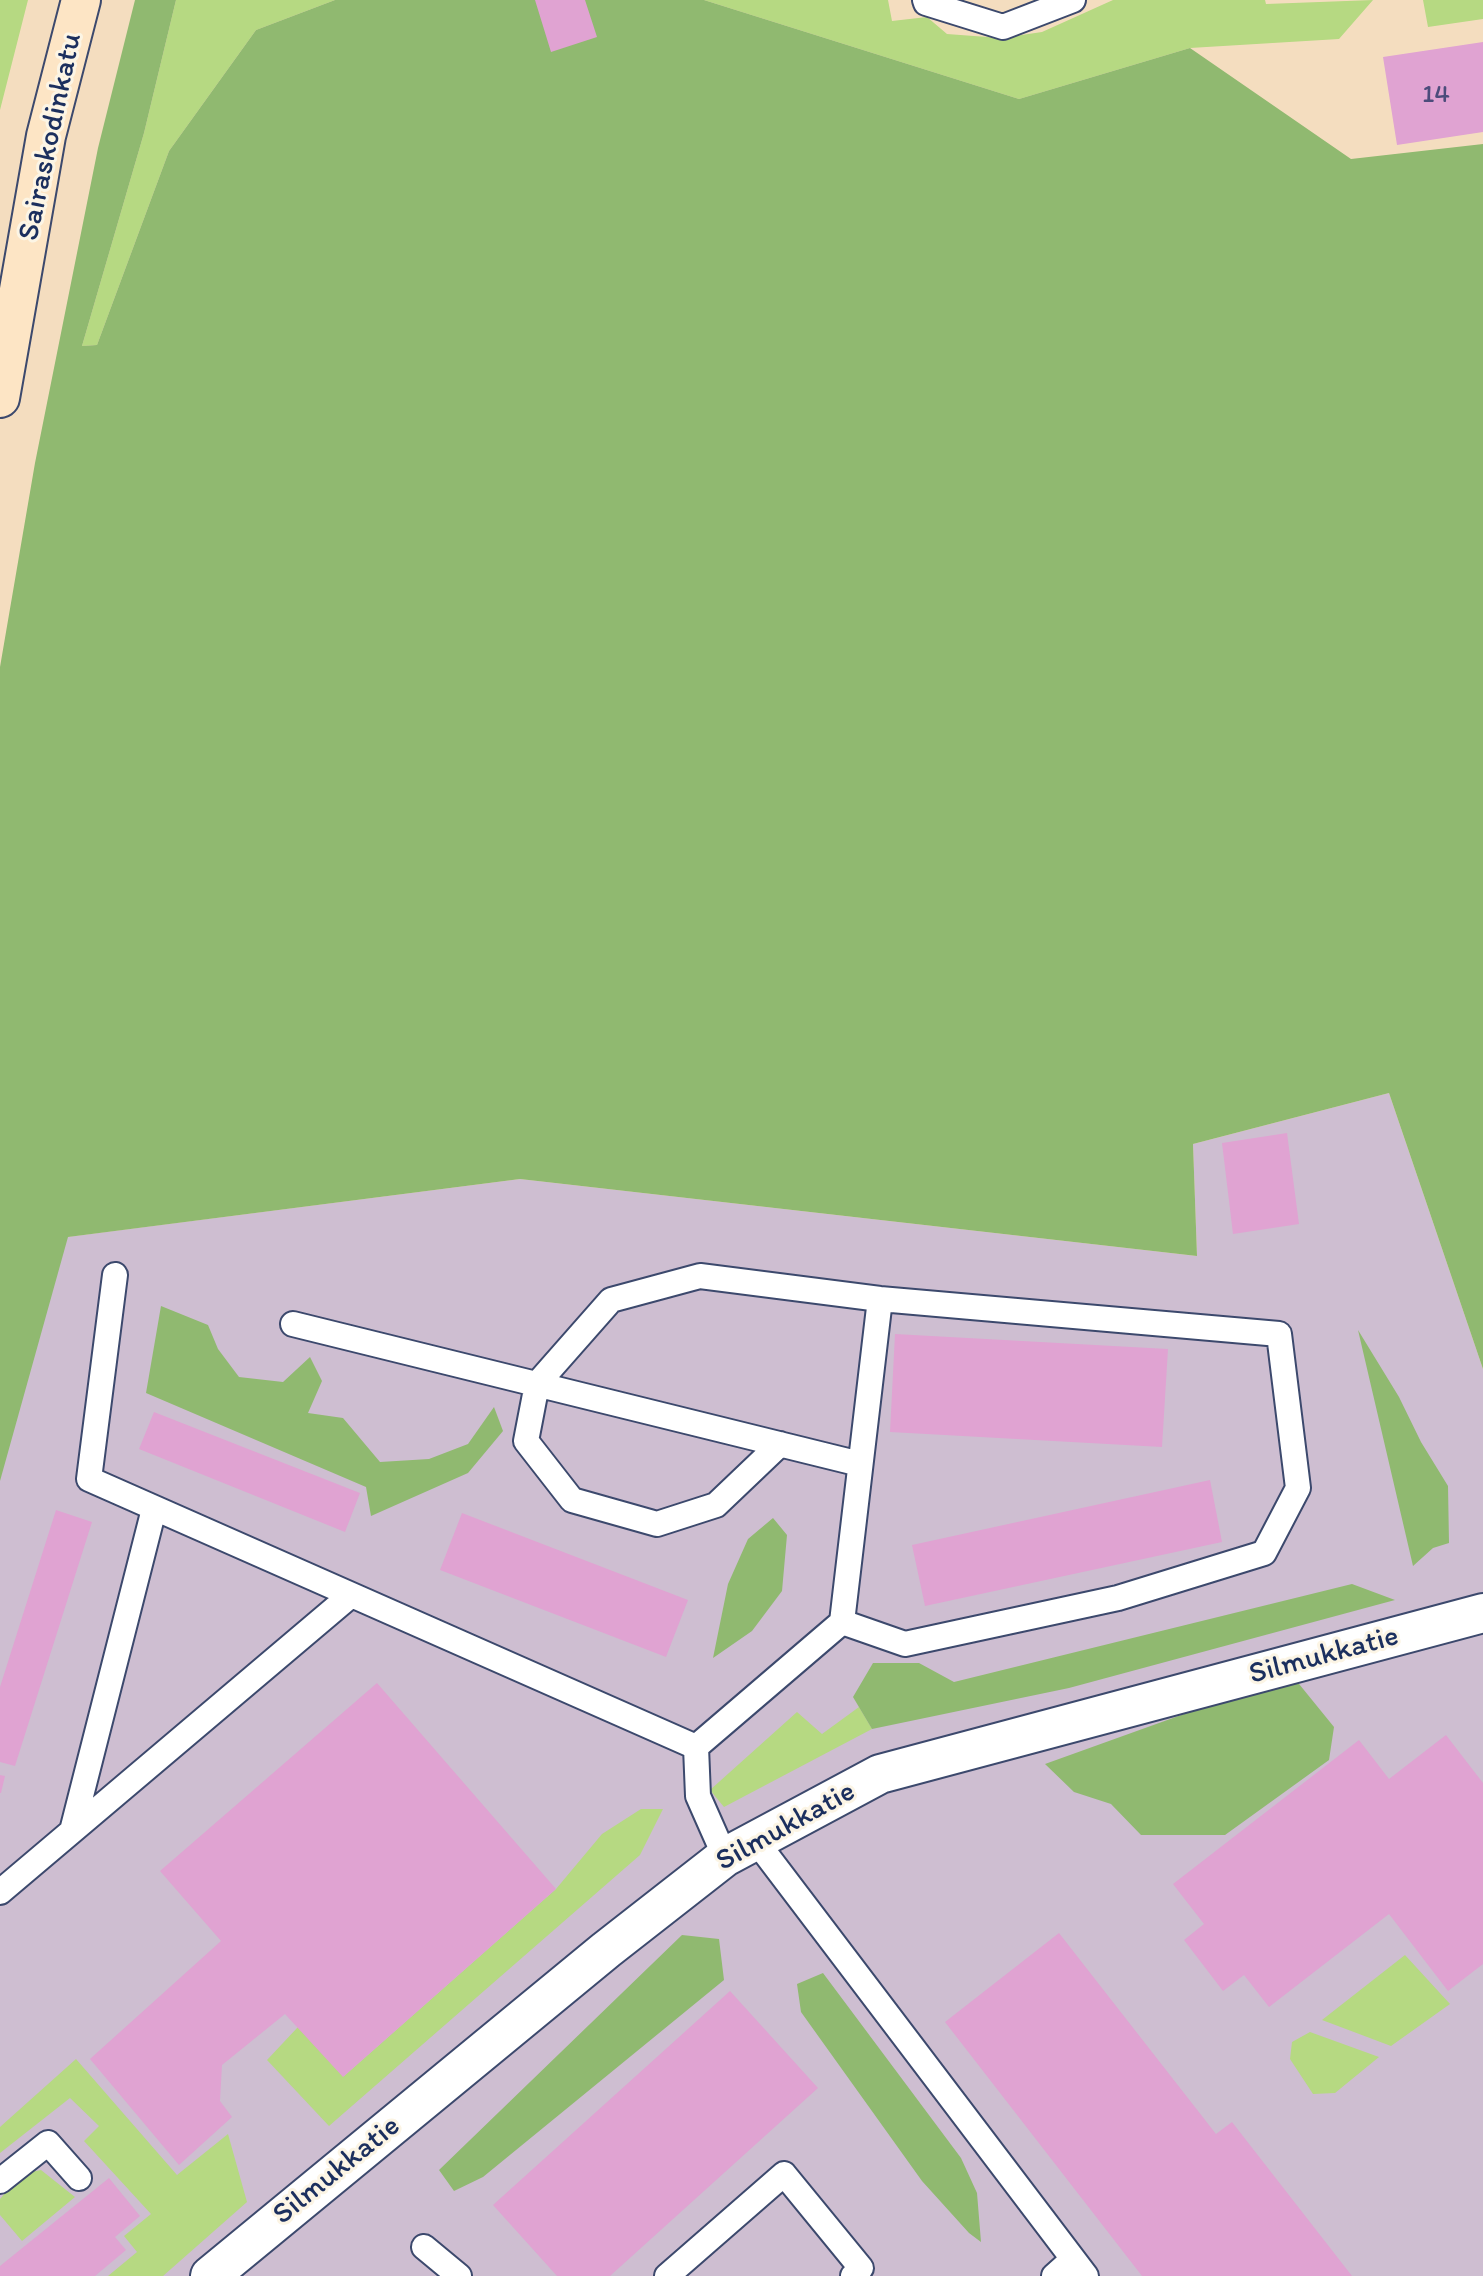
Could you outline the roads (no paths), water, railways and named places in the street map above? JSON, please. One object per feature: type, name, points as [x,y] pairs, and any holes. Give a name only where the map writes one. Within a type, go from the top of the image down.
[{"type":"main road","name":"Sairaskodinkatu","points":[[0,398],[46,136],[81,0]]},
{"type":"street","name":"Silmukkatie","points":[[210,2276],[606,1950],[740,1849],[880,1774],[1483,1614]]},
{"type":"lane","points":[[925,0],[926,3],[1003,27],[1073,0]]},
{"type":"lane","points":[[115,1275],[89,1479],[696,1747]]},
{"type":"lane","points":[[780,1444],[716,1505],[657,1524],[572,1500],[526,1441],[537,1384],[611,1300],[700,1276],[880,1300],[1279,1334],[1298,1488],[1264,1553],[1118,1598],[905,1644],[842,1622]]},
{"type":"lane","points":[[696,1747],[842,1622],[880,1300]]},
{"type":"lane","points":[[293,1324],[860,1464]]},
{"type":"lane","points":[[72,1831],[154,1509]]},
{"type":"lane","points":[[0,1892],[351,1595]]},
{"type":"lane","points":[[696,1747],[698,1796],[1079,2268],[1054,2276]]},
{"type":"lane","points":[[0,2181],[48,2143],[79,2178]]},
{"type":"lane","points":[[667,2276],[784,2174],[861,2268],[853,2276]]},
{"type":"lane","points":[[424,2247],[459,2276]]}]
